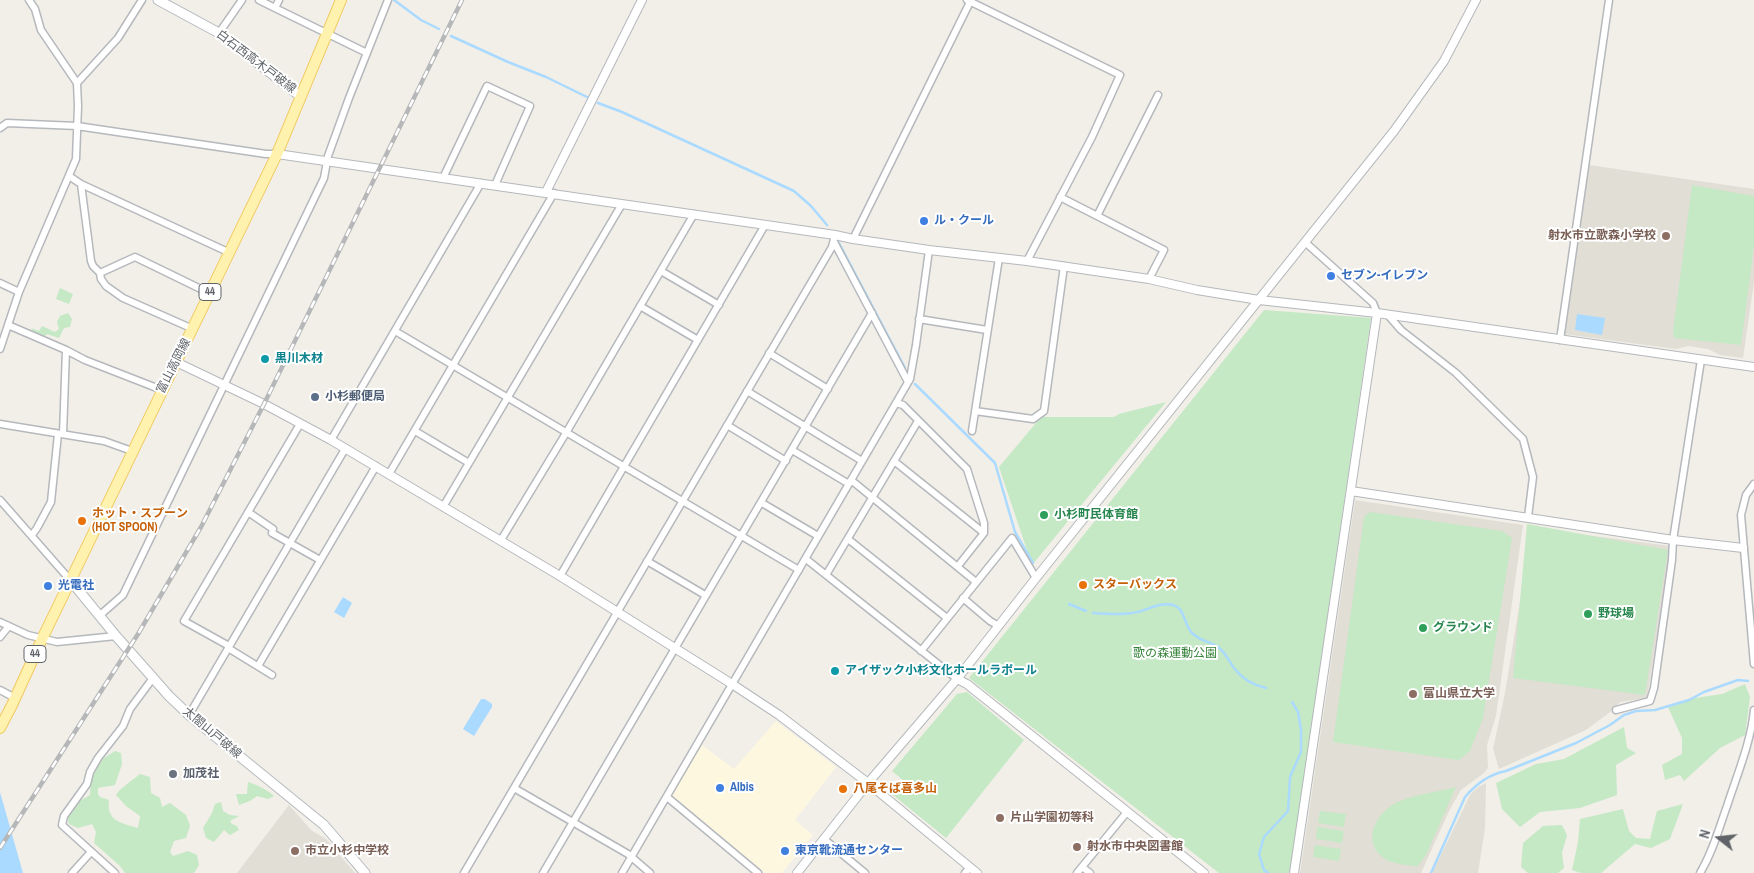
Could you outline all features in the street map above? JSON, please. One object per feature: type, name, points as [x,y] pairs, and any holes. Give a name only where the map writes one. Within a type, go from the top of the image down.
[{"type":"main road","name":"白石西高木戸破線","points":[[158,0],[219,33],[300,96]]},
{"type":"main road","name":"富山高岡線","points":[[0,728],[276,154],[341,0]]},
{"type":"main road","name":"太閤山戸破線","points":[[71,580],[99,616],[169,696],[189,715],[324,825],[365,873]]},
{"type":"street","points":[[0,349],[19,292],[76,159],[77,83],[41,30],[35,10],[29,0]]},
{"type":"street","points":[[77,83],[118,38],[142,0]]},
{"type":"street","points":[[219,33],[242,0]]},
{"type":"street","points":[[259,0],[367,53]]},
{"type":"street","points":[[275,8],[279,0]]},
{"type":"street","points":[[99,616],[123,595],[324,178],[328,160],[349,98],[388,0]]},
{"type":"street","points":[[389,474],[453,366],[550,193],[642,0]]},
{"type":"street","points":[[797,873],[868,783],[957,679],[1394,131],[1444,61],[1476,0]]},
{"type":"street","points":[[1560,340],[1609,0]]},
{"type":"street","points":[[852,239],[970,1],[1120,75],[1092,137],[1026,261]]},
{"type":"street","points":[[443,178],[486,86],[530,106],[495,185]]},
{"type":"street","points":[[1097,216],[1158,95]]},
{"type":"street","points":[[0,128],[7,123],[77,126],[266,154],[328,160],[766,225],[834,238],[1064,266],[1149,279],[1197,290],[1259,300],[1377,313],[1754,367]]},
{"type":"street","points":[[69,176],[81,184],[228,252]]},
{"type":"street","points":[[331,440],[481,183]]},
{"type":"street","points":[[81,184],[91,261],[100,273],[101,279],[106,286],[123,298],[193,329]]},
{"type":"street","points":[[1060,197],[1164,250],[1149,279]]},
{"type":"street","points":[[443,507],[622,204]]},
{"type":"street","points":[[501,540],[694,214]]},
{"type":"street","points":[[560,576],[766,225]]},
{"type":"street","points":[[834,238],[908,382]]},
{"type":"street","points":[[464,873],[770,353],[834,238]]},
{"type":"street","points":[[1294,873],[1377,313],[1373,303],[1306,243]]},
{"type":"street","points":[[622,873],[908,382],[915,354],[929,250]]},
{"type":"street","points":[[100,273],[135,257],[209,292]]},
{"type":"street","points":[[972,431],[999,258]]},
{"type":"street","points":[[975,411],[1034,419],[1044,412],[1064,266]]},
{"type":"street","points":[[661,271],[719,305]]},
{"type":"street","points":[[0,283],[19,292]]},
{"type":"street","points":[[640,306],[698,340]]},
{"type":"street","points":[[543,873],[872,313]]},
{"type":"street","points":[[1388,315],[1401,330],[1456,373],[1523,439],[1533,477],[1528,517]]},
{"type":"street","points":[[920,319],[987,330]]},
{"type":"street","points":[[8,325],[85,360],[162,390]]},
{"type":"street","points":[[396,331],[799,570]]},
{"type":"street","points":[[32,535],[51,502],[61,434],[66,350]]},
{"type":"street","points":[[770,353],[828,389]]},
{"type":"street","points":[[1616,710],[1650,701],[1654,688],[1673,540],[1701,360]]},
{"type":"street","points":[[176,362],[264,404],[376,466],[560,576],[732,684],[779,715],[868,783],[967,870],[977,873]]},
{"type":"street","points":[[747,391],[862,461]]},
{"type":"street","points":[[896,403],[903,405],[967,469],[984,523],[984,533],[958,566]]},
{"type":"street","points":[[826,575],[918,421]]},
{"type":"street","points":[[0,424],[104,441],[132,451]]},
{"type":"street","points":[[272,674],[184,621],[300,424]]},
{"type":"street","points":[[727,425],[786,461]]},
{"type":"street","points":[[415,431],[469,463]]},
{"type":"street","points":[[189,715],[346,449]]},
{"type":"street","points":[[792,450],[850,482],[873,498],[976,582]]},
{"type":"street","points":[[894,461],[984,533]]},
{"type":"street","points":[[258,666],[376,466]]},
{"type":"street","points":[[1754,484],[1746,495],[1741,516],[1754,664]]},
{"type":"street","points":[[1351,491],[1673,540],[1743,548]]},
{"type":"street","points":[[0,500],[71,580]]},
{"type":"street","points":[[762,503],[818,536]]},
{"type":"street","points":[[248,512],[273,529],[272,533],[320,560]]},
{"type":"street","points":[[921,651],[1012,538],[1036,578]]},
{"type":"street","points":[[848,539],[946,618]]},
{"type":"street","points":[[806,559],[957,679],[967,684],[1204,873]]},
{"type":"street","points":[[647,560],[705,595]]},
{"type":"street","points":[[963,598],[990,621],[999,626]]},
{"type":"street","points":[[0,622],[28,635],[57,642],[116,636]]},
{"type":"street","points":[[0,636],[9,626]]},
{"type":"street","points":[[115,873],[62,825],[64,816],[87,784],[90,772],[98,758],[123,726],[130,710],[153,678]]},
{"type":"street","points":[[0,690],[16,698]]},
{"type":"street","points":[[1700,873],[1708,860],[1751,739],[1754,710]]},
{"type":"street","points":[[514,788],[628,854],[650,873]]},
{"type":"street","points":[[667,797],[758,873]]},
{"type":"street","points":[[1078,873],[1127,812]]},
{"type":"street","points":[[824,839],[865,873]]},
{"type":"street","points":[[72,873],[91,852]]},
{"type":"street","points":[[1082,867],[1090,873]]},
{"type":"shaded area","name":"射水市立歌森小学校","points":[[1589,165],[1754,189],[1754,282],[1743,358],[1720,355],[1708,349],[1688,346],[1676,349],[1564,334]]},
{"type":"shaded area","name":"富山県立大学","points":[[1355,500],[1523,525],[1496,716],[1487,745],[1488,768],[1461,790],[1450,809],[1421,873],[1300,873]]},
{"type":"shaded area","name":"野球場","points":[[1532,528],[1671,546],[1647,698],[1620,702],[1586,730],[1499,769],[1493,749],[1505,693]]},
{"type":"shaded area","points":[[776,721],[836,767],[795,820],[813,835],[782,873],[765,873],[672,795],[702,745],[734,769]]},
{"type":"shaded area","points":[[1486,783],[1485,828],[1478,873],[1432,873],[1470,795],[1478,787]]},
{"type":"shaded area","name":"市立小杉中学校","points":[[289,805],[311,830],[326,839],[355,873],[237,873]]},
{"type":"green space","points":[[1692,185],[1754,196],[1754,245],[1741,345],[1674,338],[1673,332]]},
{"type":"green space","points":[[60,288],[73,294],[69,304],[56,299]]},
{"type":"green space","name":"歌の森運動公園","points":[[1264,310],[1371,318],[1290,873],[1219,873],[969,678]]},
{"type":"green space","points":[[68,313],[72,319],[70,327],[64,328],[59,338],[47,334],[44,337],[33,332],[31,328],[39,331],[42,326],[55,332],[59,329],[57,322],[60,316]]},
{"type":"green space","name":"小杉町民体育館","points":[[1166,402],[1032,565],[999,467],[1041,417],[1114,417]]},
{"type":"green space","name":"グラウンド","points":[[1370,512],[1502,531],[1512,538],[1483,718],[1470,751],[1459,760],[1333,742],[1364,517]]},
{"type":"green space","name":"野球場","points":[[1527,524],[1668,550],[1645,695],[1513,678]]},
{"type":"green space","points":[[1745,684],[1750,697],[1745,735],[1720,748],[1684,781],[1680,775],[1665,780],[1662,765],[1682,754],[1682,738],[1668,707],[1695,698],[1722,694]]},
{"type":"green space","points":[[967,692],[1024,740],[946,838],[893,795],[904,781],[892,771],[957,694]]},
{"type":"green space","points":[[1624,727],[1627,748],[1636,753],[1616,765],[1617,795],[1580,808],[1540,812],[1520,827],[1502,809],[1496,783],[1536,764],[1564,759]]},
{"type":"green space","points":[[115,751],[121,753],[122,764],[115,785],[98,788],[100,797],[109,800],[112,817],[138,828],[140,816],[126,806],[116,795],[140,774],[150,777],[151,793],[160,798],[162,807],[170,803],[186,815],[190,826],[186,838],[174,841],[170,852],[173,856],[188,851],[197,855],[199,865],[194,873],[125,873],[120,866],[94,843],[96,832],[92,824],[78,828],[69,824],[67,816],[78,802],[90,795],[91,778],[99,761]]},
{"type":"green space","points":[[248,782],[274,796],[268,799],[257,796],[239,805],[236,794],[247,794]]},
{"type":"green space","points":[[1456,787],[1426,855],[1418,866],[1394,863],[1385,859],[1375,849],[1373,833],[1375,825],[1385,810],[1400,801]]},
{"type":"green space","points":[[221,802],[223,811],[230,815],[239,816],[230,821],[239,830],[230,835],[224,830],[214,842],[206,838],[203,828],[215,804]]},
{"type":"green space","points":[[1683,804],[1670,839],[1651,848],[1635,844],[1601,873],[1581,873],[1572,870],[1578,842],[1580,819],[1623,809],[1629,831],[1636,838],[1650,839],[1657,811]]},
{"type":"green space","points":[[1320,811],[1346,814],[1344,827],[1318,823]]},
{"type":"green space","points":[[1562,825],[1567,835],[1562,853],[1564,868],[1558,873],[1528,873],[1521,867],[1523,843],[1543,826]]},
{"type":"green space","points":[[1317,827],[1344,831],[1342,843],[1316,839]]},
{"type":"green space","points":[[1315,845],[1341,849],[1339,861],[1313,857]]},
{"type":"water","points":[[1577,314],[1605,318],[1602,335],[1575,330]]},
{"type":"water","points":[[343,597],[352,603],[344,618],[334,612]]},
{"type":"water","points":[[481,699],[485,699],[492,704],[492,707],[474,736],[463,729]]},
{"type":"water","points":[[0,792],[23,873],[0,873]]},
{"type":"waterway","points":[[394,0],[421,20],[439,29]]},
{"type":"waterway","points":[[451,36],[546,77],[589,98]]},
{"type":"waterway","points":[[598,103],[622,112],[794,191],[811,206],[827,225]]},
{"type":"waterway","points":[[839,243],[905,368]]},
{"type":"waterway","points":[[915,384],[995,463],[1015,532],[1033,563]]},
{"type":"waterway","points":[[1069,604],[1086,611]]},
{"type":"waterway","points":[[1093,613],[1127,614],[1163,604],[1173,605],[1180,610],[1192,633],[1221,650],[1237,672],[1244,678],[1266,688]]},
{"type":"waterway","points":[[1431,873],[1465,797],[1484,780],[1494,774],[1576,743],[1610,725],[1624,715],[1636,711],[1655,710],[1689,700],[1704,692],[1738,680],[1748,681]]},
{"type":"waterway","points":[[1268,873],[1264,870],[1259,854],[1264,837],[1288,811],[1290,777],[1301,752],[1301,730],[1298,712],[1292,702]]},
{"type":"railway","points":[[0,848],[138,634],[201,527],[264,404],[462,0]]},
{"type":"place","name":"ル・クール","points":[[924,221]]},
{"type":"place","name":"射水市立歌森小学校","points":[[1666,236]]},
{"type":"place","name":"セブン-イレブン","points":[[1331,276]]},
{"type":"place","name":"黒川木材","points":[[265,359]]},
{"type":"place","name":"小杉郵便局","points":[[315,397]]},
{"type":"place","name":"小杉町民体育館","points":[[1044,515]]},
{"type":"place","name":"ホット・スプーン (HOT SPOON)","points":[[82,521]]},
{"type":"place","name":"スターバックス","points":[[1083,585]]},
{"type":"place","name":"光電社","points":[[48,586]]},
{"type":"place","name":"野球場","points":[[1588,614]]},
{"type":"place","name":"グラウンド","points":[[1423,628]]},
{"type":"place","name":"アイザック小杉文化ホールラポール","points":[[835,671]]},
{"type":"place","name":"富山県立大学","points":[[1413,694]]},
{"type":"place","name":"加茂社","points":[[173,774]]},
{"type":"place","name":"Albis","points":[[720,788]]},
{"type":"place","name":"八尾そば喜多山","points":[[843,789]]},
{"type":"place","name":"片山学園初等科","points":[[1000,818]]},
{"type":"place","name":"射水市中央図書館","points":[[1077,847]]},
{"type":"place","name":"市立小杉中学校","points":[[295,851]]},
{"type":"place","name":"東京靴流通センター","points":[[785,851]]}]
